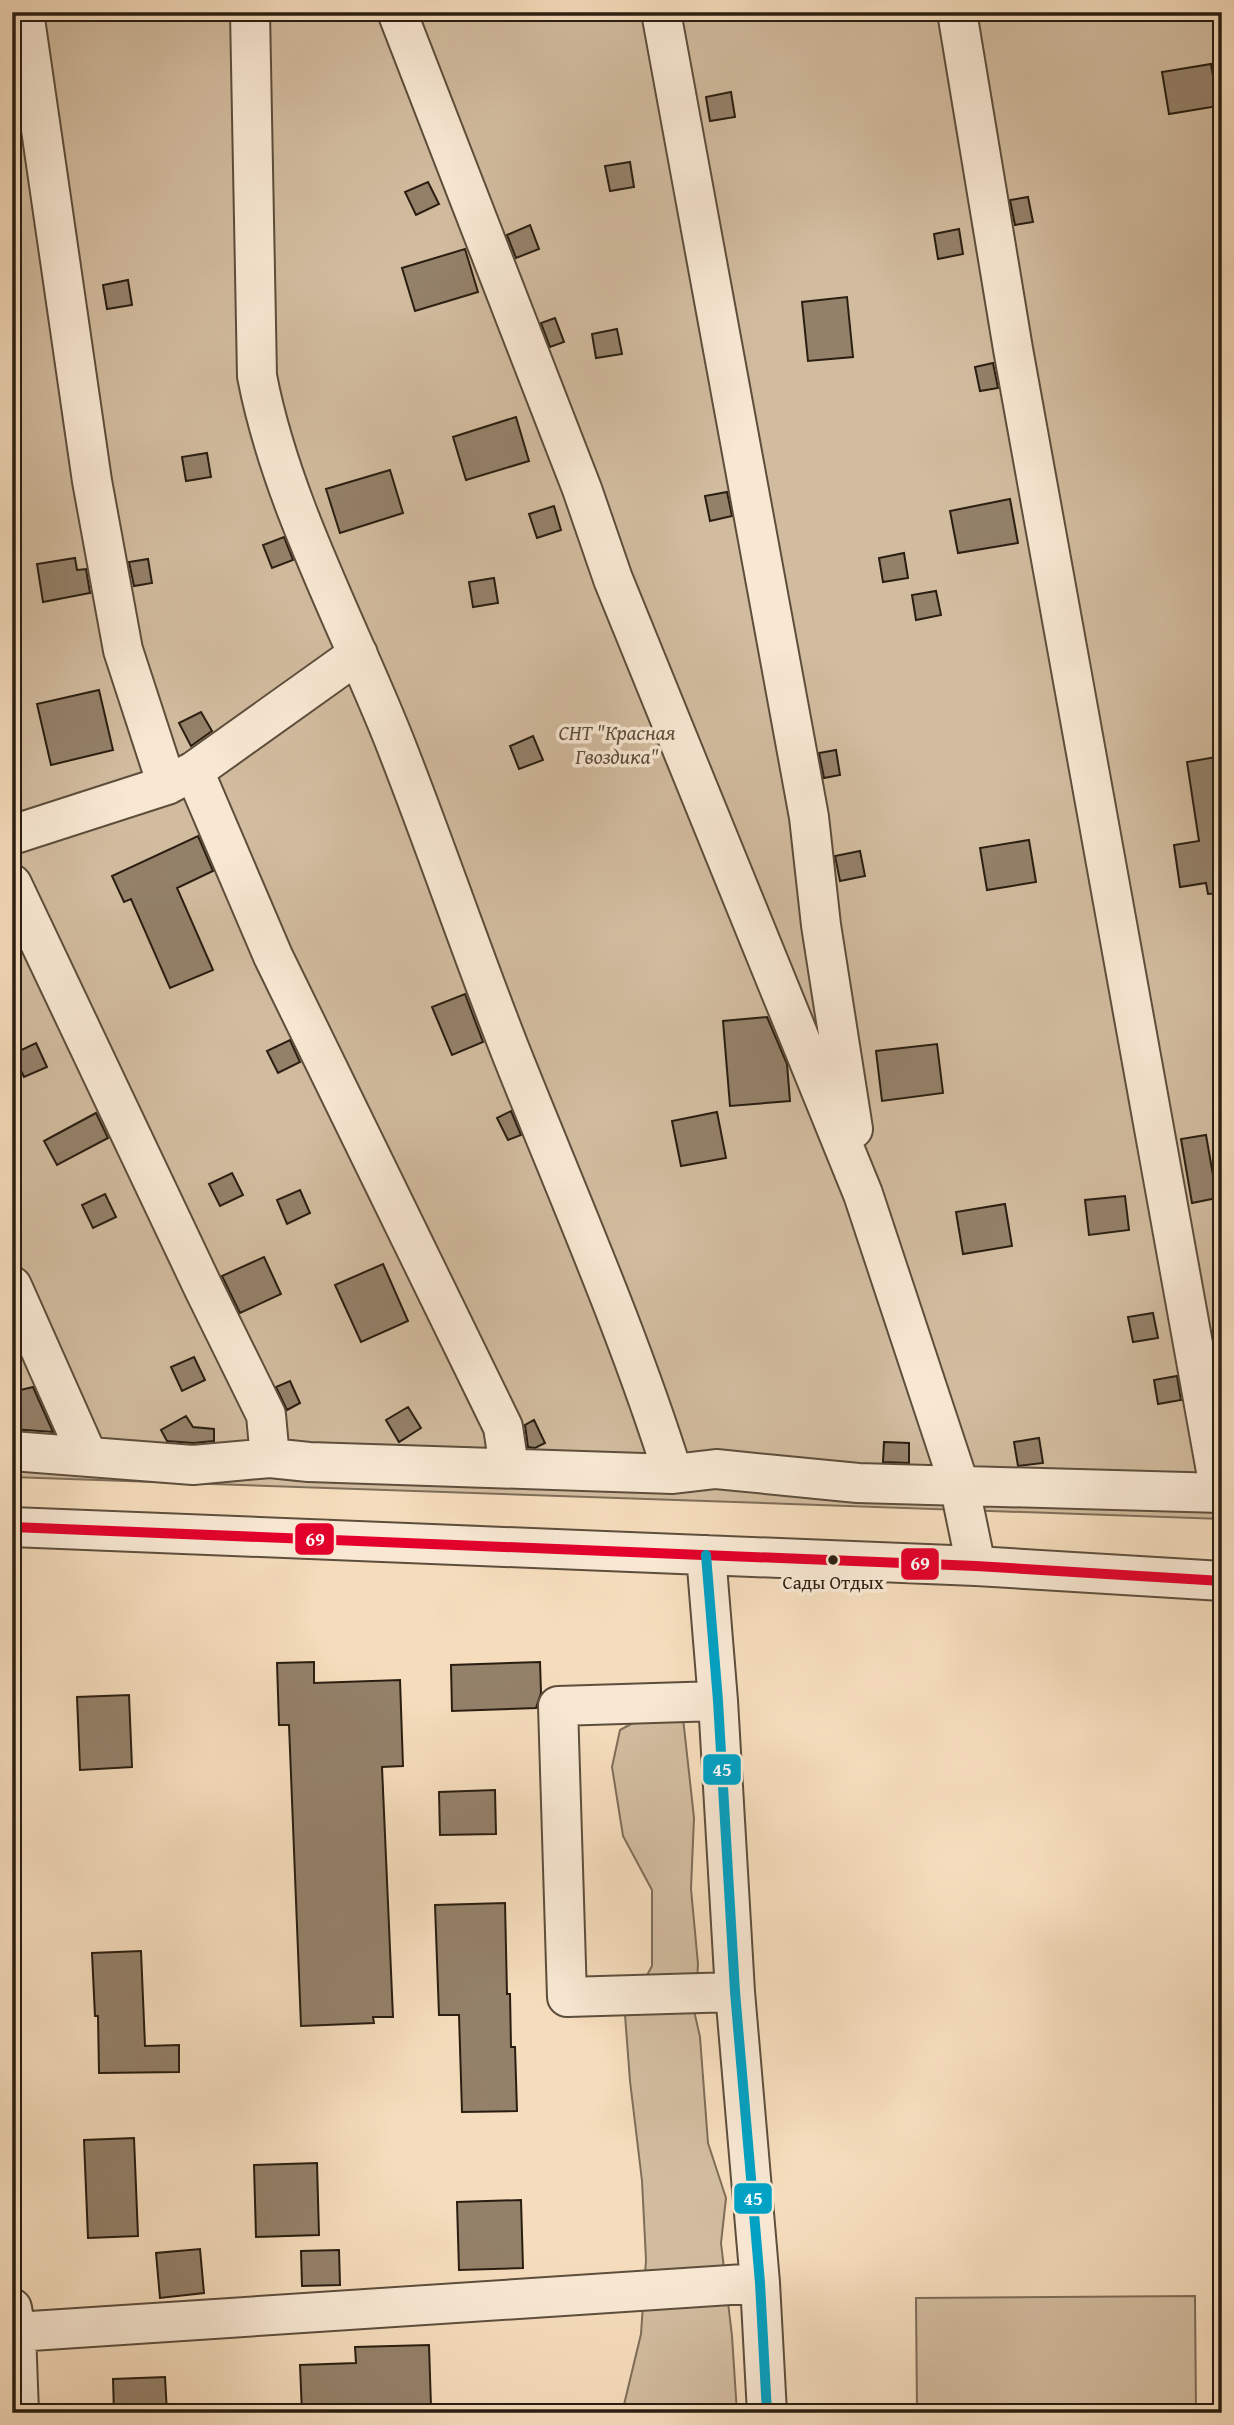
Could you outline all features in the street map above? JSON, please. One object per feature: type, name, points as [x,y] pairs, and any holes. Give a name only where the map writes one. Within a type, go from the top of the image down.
[{"type":"street","points":[[24,12],[92,481],[121,637],[180,778],[273,956],[503,1427],[509,1467]]},
{"type":"street","points":[[250,12],[257,376],[265,418],[302,519],[394,739],[494,1008],[650,1401],[673,1474]]},
{"type":"street","points":[[397,12],[582,489],[613,579],[863,1194],[959,1484],[976,1566]]},
{"type":"street","points":[[661,12],[810,817],[821,925],[863,1194]]},
{"type":"street","points":[[12,1451],[193,1465],[270,1458],[309,1462],[673,1474],[716,1469],[858,1483],[1221,1493],[1013,349],[957,12]]},
{"type":"street","points":[[12,835],[180,778],[358,654]]},
{"type":"street","points":[[12,884],[202,1287],[266,1415],[270,1458]]},
{"type":"street","points":[[12,1286],[88,1457]]},
{"type":"street","points":[[12,1527],[976,1566],[1222,1581]]},
{"type":"street","points":[[706,1555],[718,1701],[735,1992],[760,2283],[767,2413]]},
{"type":"street","points":[[718,1701],[558,1706],[567,1997],[735,1992]]},
{"type":"street","points":[[19,2413],[14,2320],[760,2283]]},
{"type":"green space","name":"СНТ \"Красная Гвоздика\"","points":[[12,12],[1222,12],[1222,1519],[12,1477]]},
{"type":"green space","points":[[642,1718],[683,1718],[694,1818],[691,1889],[698,1964],[695,2015],[700,2037],[708,2143],[726,2198],[721,2243],[732,2336],[737,2413],[622,2413],[641,2334],[646,2260],[642,2181],[625,2015],[652,1966],[652,1890],[623,1836],[612,1767],[620,1730]]},
{"type":"green space","points":[[1195,2296],[1196,2413],[917,2413],[916,2298]]},
{"type":"building","points":[[1211,64],[1218,106],[1169,114],[1162,72]]},
{"type":"building","points":[[731,92],[735,117],[710,121],[706,97]]},
{"type":"building","points":[[630,162],[634,187],[610,191],[605,166]]},
{"type":"building","points":[[428,182],[439,204],[416,215],[405,192]]},
{"type":"building","points":[[1028,197],[1033,222],[1015,225],[1010,200]]},
{"type":"building","points":[[530,225],[539,249],[516,258],[507,235]]},
{"type":"building","points":[[959,229],[963,254],[938,259],[934,234]]},
{"type":"building","points":[[465,249],[478,292],[415,311],[402,268]]},
{"type":"building","points":[[128,280],[132,305],[107,309],[103,285]]},
{"type":"building","points":[[847,297],[853,357],[808,361],[802,302]]},
{"type":"building","points":[[555,318],[564,342],[550,347],[541,323]]},
{"type":"building","points":[[617,329],[622,354],[596,358],[592,334]]},
{"type":"building","points":[[993,363],[998,388],[980,391],[975,367]]},
{"type":"building","points":[[516,417],[529,461],[466,480],[453,437]]},
{"type":"building","points":[[207,453],[211,477],[186,481],[182,457]]},
{"type":"building","points":[[390,470],[403,513],[340,533],[326,489]]},
{"type":"building","points":[[727,492],[732,516],[710,521],[705,496]]},
{"type":"building","points":[[1010,499],[1018,543],[958,553],[950,511]]},
{"type":"building","points":[[554,506],[561,530],[537,538],[529,514]]},
{"type":"building","points":[[284,537],[293,560],[272,568],[263,545]]},
{"type":"building","points":[[904,553],[908,578],[883,582],[879,558]]},
{"type":"building","points":[[75,558],[77,570],[86,569],[90,593],[43,602],[37,564]]},
{"type":"building","points":[[148,559],[152,583],[134,586],[129,562]]},
{"type":"building","points":[[494,578],[498,603],[473,607],[469,582]]},
{"type":"building","points":[[936,591],[941,615],[916,620],[912,595]]},
{"type":"building","points":[[99,690],[113,750],[51,765],[37,704]]},
{"type":"building","points":[[201,712],[212,731],[191,746],[179,723]]},
{"type":"building","points":[[533,736],[543,760],[519,769],[510,746]]},
{"type":"building","points":[[836,750],[840,775],[824,778],[819,753]]},
{"type":"building","points":[[1222,756],[1222,893],[1208,894],[1206,883],[1180,887],[1174,845],[1199,841],[1187,762]]},
{"type":"building","points":[[198,836],[213,871],[177,888],[213,970],[170,988],[131,899],[124,902],[112,876]]},
{"type":"building","points":[[1029,840],[1036,882],[987,890],[980,848]]},
{"type":"building","points":[[860,851],[865,876],[840,881],[835,856]]},
{"type":"building","points":[[465,994],[483,1042],[452,1055],[432,1007]]},
{"type":"building","points":[[767,1017],[787,1064],[790,1101],[730,1106],[723,1021]]},
{"type":"building","points":[[290,1040],[300,1062],[278,1073],[267,1051]]},
{"type":"building","points":[[36,1043],[47,1067],[24,1077],[13,1054]]},
{"type":"building","points":[[937,1044],[943,1093],[882,1101],[876,1051]]},
{"type":"building","points":[[511,1111],[521,1135],[508,1140],[497,1118]]},
{"type":"building","points":[[717,1112],[726,1158],[681,1166],[672,1121]]},
{"type":"building","points":[[96,1113],[108,1138],[57,1165],[44,1141]]},
{"type":"building","points":[[1206,1135],[1217,1198],[1192,1203],[1181,1139]]},
{"type":"building","points":[[232,1173],[243,1195],[220,1206],[209,1184]]},
{"type":"building","points":[[300,1190],[310,1213],[287,1224],[277,1200]]},
{"type":"building","points":[[105,1194],[116,1217],[93,1228],[82,1205]]},
{"type":"building","points":[[1125,1196],[1129,1230],[1089,1235],[1085,1200]]},
{"type":"building","points":[[1005,1204],[1012,1246],[963,1254],[956,1212]]},
{"type":"building","points":[[264,1257],[281,1294],[240,1313],[222,1276]]},
{"type":"building","points":[[383,1264],[408,1321],[361,1342],[335,1285]]},
{"type":"building","points":[[1153,1313],[1158,1338],[1133,1342],[1128,1317]]},
{"type":"building","points":[[194,1357],[205,1380],[182,1391],[171,1367]]},
{"type":"building","points":[[1177,1376],[1181,1400],[1158,1404],[1154,1380]]},
{"type":"building","points":[[290,1381],[300,1403],[287,1410],[276,1387]]},
{"type":"building","points":[[33,1387],[53,1432],[12,1429],[12,1392]]},
{"type":"building","points":[[408,1407],[421,1428],[399,1442],[386,1420]]},
{"type":"building","points":[[186,1416],[193,1427],[214,1429],[214,1441],[167,1441],[161,1430]]},
{"type":"building","points":[[534,1420],[545,1443],[535,1448],[528,1447],[525,1425]]},
{"type":"building","points":[[1039,1438],[1043,1463],[1018,1466],[1014,1442]]},
{"type":"building","points":[[884,1442],[909,1443],[909,1463],[883,1462]]},
{"type":"building","points":[[314,1662],[314,1683],[400,1680],[403,1766],[382,1767],[393,2017],[373,2017],[374,2023],[301,2026],[289,1725],[279,1725],[277,1663]]},
{"type":"building","points":[[540,1662],[541,1693],[536,1708],[452,1711],[451,1665]]},
{"type":"building","points":[[129,1695],[132,1767],[80,1770],[77,1697]]},
{"type":"building","points":[[495,1790],[496,1834],[440,1835],[439,1792]]},
{"type":"building","points":[[505,1903],[507,1994],[510,1994],[511,2047],[515,2047],[517,2111],[462,2112],[459,2015],[439,2015],[435,1905]]},
{"type":"building","points":[[141,1951],[145,2046],[179,2045],[179,2072],[99,2073],[98,2016],[95,2016],[92,1953]]},
{"type":"building","points":[[134,2138],[138,2236],[88,2238],[84,2140]]},
{"type":"building","points":[[317,2163],[319,2235],[256,2237],[254,2165]]},
{"type":"building","points":[[521,2200],[523,2268],[459,2270],[457,2202]]},
{"type":"building","points":[[200,2249],[204,2293],[160,2298],[156,2253]]},
{"type":"building","points":[[339,2250],[340,2285],[302,2286],[301,2251]]},
{"type":"building","points":[[429,2345],[431,2407],[357,2410],[357,2413],[302,2413],[300,2365],[356,2363],[355,2347]]},
{"type":"building","points":[[165,2377],[167,2413],[114,2413],[113,2379]]},
{"type":"transit line","name":"69","points":[[12,1527],[976,1566],[1222,1581]]},
{"type":"transit line","name":"45","points":[[706,1555],[718,1701],[735,1992],[760,2283],[767,2413]]},
{"type":"place","name":"Сады Отдых","points":[[833,1560]]}]
